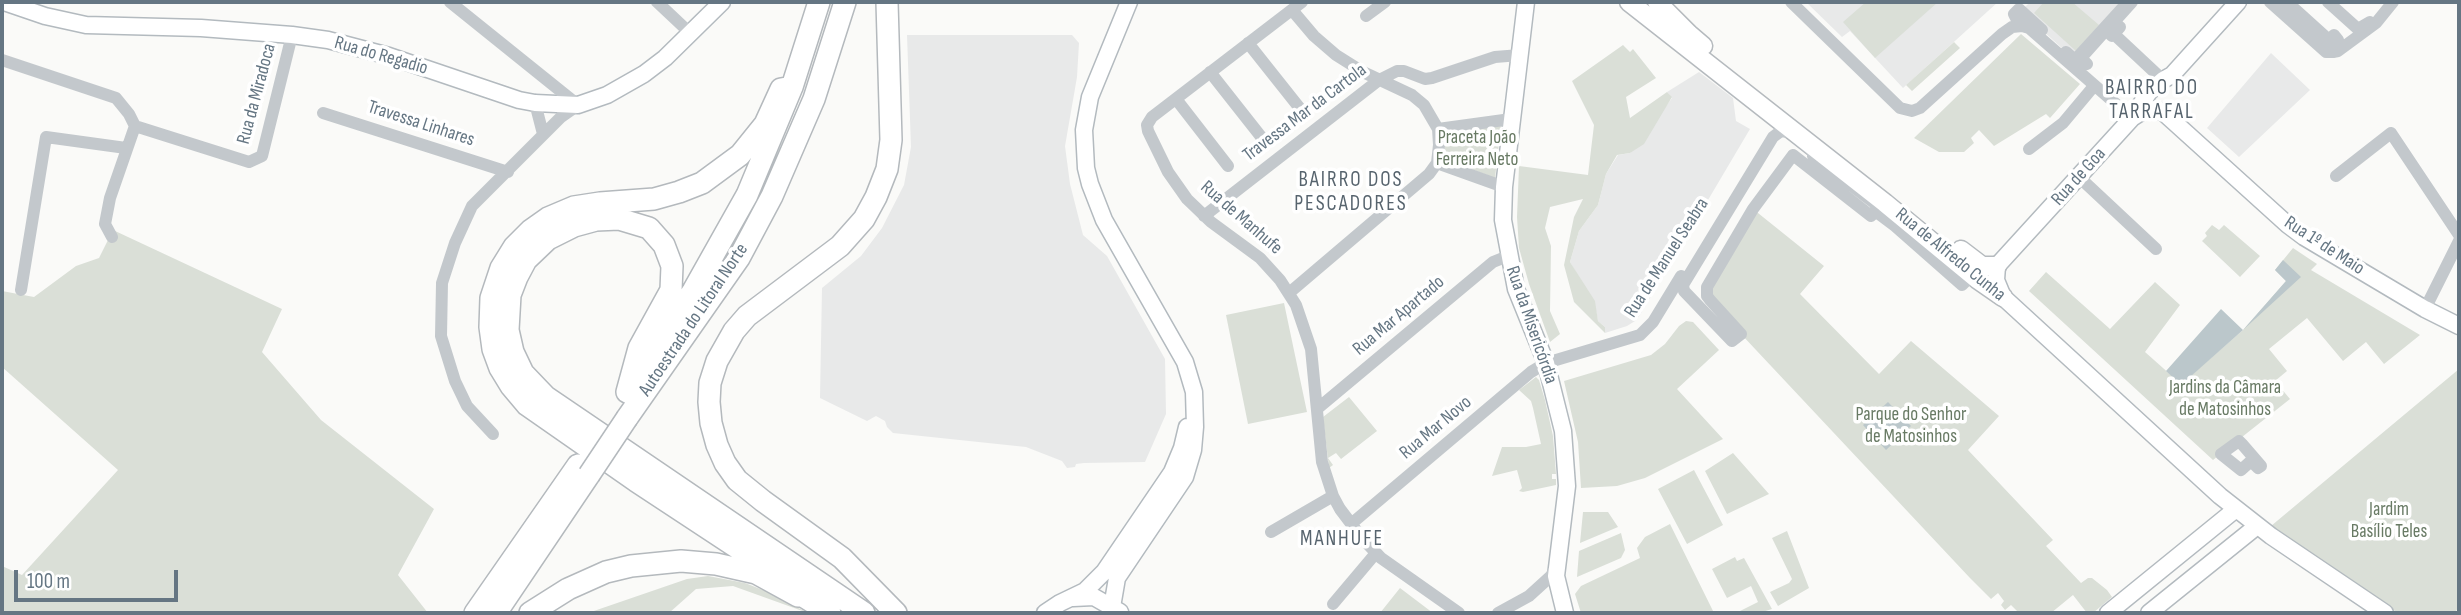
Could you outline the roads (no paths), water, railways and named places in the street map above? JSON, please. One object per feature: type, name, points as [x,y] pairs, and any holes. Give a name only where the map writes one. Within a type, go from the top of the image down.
[{"type":"highway","name":"Autoestrada do Litoral Norte","points":[[621,415],[627,392],[667,333],[718,248],[751,185],[792,86],[819,2]]},
{"type":"highway","name":"Autoestrada do Litoral Norte","points":[[496,613],[621,415],[739,258],[762,216],[814,99],[845,2]]},
{"type":"highway","points":[[887,2],[891,141],[887,169],[876,197],[863,219],[840,246],[747,316],[734,331],[716,361],[710,383],[709,402],[717,445],[737,480],[842,558],[897,613]]},
{"type":"highway","points":[[792,86],[781,89],[765,124],[740,155],[702,183],[654,199],[574,207],[548,218],[531,230],[514,247],[501,268],[491,298],[490,327],[493,349],[500,368],[527,405],[636,481],[800,589],[803,596]]},
{"type":"highway","points":[[627,392],[639,348],[671,290],[672,267],[664,245],[649,228],[619,219],[596,220],[574,226],[548,239],[526,260],[516,276],[510,295],[508,330],[513,352],[523,373],[546,397],[864,613]]},
{"type":"highway","name":"Autoestrada do Litoral Norte","points":[[475,613],[584,470]]},
{"type":"highway","points":[[530,613],[558,594],[593,577],[631,566],[667,561],[704,562],[743,569],[766,577],[830,613]]},
{"type":"main road","name":"Rua do Regadio","points":[[4,2],[45,16],[86,25],[201,28],[328,40],[535,103],[578,105],[607,96],[644,74],[665,58],[722,2]]},
{"type":"main road","points":[[1072,598],[1089,596],[1117,607],[1117,578],[1180,485],[1194,450],[1194,391],[1185,362],[1104,220],[1086,168],[1084,130],[1090,97],[1129,2]]},
{"type":"main road","name":"Rua da Misericórdia","points":[[1526,2],[1511,119],[1503,220],[1516,289],[1546,363],[1563,431],[1567,486],[1556,583],[1565,613]]},
{"type":"main road","name":"Rua de Alfredo Cunha","points":[[1629,2],[2003,297],[2257,526],[2385,613]]},
{"type":"main road","name":"Rua de Alfredo Cunha","points":[[1657,2],[1689,34],[1975,261],[1982,266],[1997,266]]},
{"type":"main road","name":"Rua de Goa","points":[[1997,266],[2132,118],[2149,92],[2167,77],[2238,2]]},
{"type":"main road","points":[[2167,77],[2163,97],[2171,118]]},
{"type":"main road","points":[[2132,118],[2143,111],[2154,110],[2171,118]]},
{"type":"main road","name":"Rua 1º de Maio","points":[[2171,118],[2296,231],[2425,309],[2458,325]]},
{"type":"main road","points":[[1997,266],[1996,280],[2003,297]]},
{"type":"main road","points":[[1045,613],[1085,592],[1099,578],[1166,482],[1179,457],[1186,433],[1188,407],[1183,372],[1172,340]]},
{"type":"main road","points":[[2108,613],[2236,509]]},
{"type":"main road","points":[[2149,613],[2257,526]]},
{"type":"street","points":[[450,2],[578,105],[543,134],[472,206],[455,243],[442,283],[441,336],[455,381],[467,405],[493,434]]},
{"type":"street","points":[[657,2],[690,33]]},
{"type":"street","points":[[1366,16],[1385,2]]},
{"type":"street","points":[[1791,2],[1900,108],[1920,108],[1928,103],[2012,27],[2022,26],[2029,29],[2132,118]]},
{"type":"street","points":[[2130,2],[2114,22],[2120,27],[2117,31],[2112,36],[2106,30],[2081,58],[2087,64],[2082,66],[2075,64],[2033,26],[2018,22],[2014,14],[2019,9],[2075,60],[2130,2]]},
{"type":"street","points":[[2270,2],[2326,52],[2338,51],[2376,23],[2393,2]]},
{"type":"street","points":[[2277,2],[2325,46],[2331,47],[2337,43],[2339,40],[2334,35],[2329,40],[2287,2]]},
{"type":"street","points":[[2328,2],[2358,29],[2374,20],[2362,22],[2340,2]]},
{"type":"street","points":[[1289,293],[1429,174],[1437,163],[1440,145],[1438,129],[1424,105],[1412,95],[1363,72],[1323,45],[1306,29],[1297,6]]},
{"type":"street","name":"Rua de Manhufe","points":[[1297,6],[1152,117],[1147,125],[1148,131],[1172,179],[1187,199],[1204,216],[1260,258],[1289,293],[1302,318],[1311,349],[1322,462],[1333,496],[1376,553],[1458,612]]},
{"type":"street","name":"Rua da Miradoca","points":[[135,126],[249,162],[262,156],[292,35]]},
{"type":"street","points":[[2118,37],[2167,77]]},
{"type":"street","points":[[1248,43],[1302,111]]},
{"type":"street","name":"Travessa Mar da Cartola","points":[[1204,216],[1379,80],[1397,71],[1425,79],[1432,78],[1495,57],[1520,55]]},
{"type":"street","points":[[2,60],[116,99],[129,114],[135,126],[110,198],[105,224],[113,237]]},
{"type":"street","points":[[1210,72],[1266,143]]},
{"type":"street","points":[[2029,149],[2063,123],[2094,86]]},
{"type":"street","points":[[1176,99],[1228,166]]},
{"type":"street","points":[[535,103],[543,134]]},
{"type":"street","name":"Travessa Linhares","points":[[323,113],[508,172]]},
{"type":"street","name":"Rua de Manuel Seabra","points":[[1546,363],[1640,335],[1648,328],[1777,118]]},
{"type":"street","points":[[1438,129],[1511,119]]},
{"type":"street","points":[[1781,131],[1790,132],[1815,153],[1814,156],[1887,211],[1886,213],[1951,266],[1953,263],[1970,277],[1962,285],[1895,226],[1875,211],[1871,216],[1793,155],[1753,209],[1707,287],[1707,296],[1741,334],[1732,341],[1684,291],[1683,285],[1773,137],[1781,131]]},
{"type":"street","points":[[2336,176],[2391,133],[2459,235]]},
{"type":"street","points":[[21,290],[46,138],[126,148]]},
{"type":"street","points":[[1437,163],[1504,187]]},
{"type":"street","points":[[2079,177],[2156,248]]},
{"type":"street","points":[[2425,309],[2459,241]]},
{"type":"street","name":"Rua Mar Apartado","points":[[1317,409],[1493,262],[1508,256]]},
{"type":"street","name":"Rua Mar Novo","points":[[1352,524],[1531,372],[1546,363]]},
{"type":"street","points":[[1270,532],[1333,496]]},
{"type":"street","points":[[1333,604],[1376,553]]},
{"type":"street","points":[[1501,613],[1538,588],[1558,565]]},
{"type":"district","name":"BAIRRO DO TARRAFAL","points":[[2152,101]]},
{"type":"district","name":"BAIRRO DOS PESCADORES","points":[[1351,193]]},
{"type":"district","name":"MANHUFE","points":[[1342,540]]},
{"type":"park label","name":"Praceta João Ferreira Neto","points":[[1477,149]]},
{"type":"park label","name":"Jardins da Câmara de Matosinhos","points":[[2225,399]]},
{"type":"park label","name":"Parque do Senhor de Matosinhos","points":[[1911,426]]},
{"type":"park label","name":"Jardim Basílio Teles","points":[[2389,521]]}]
